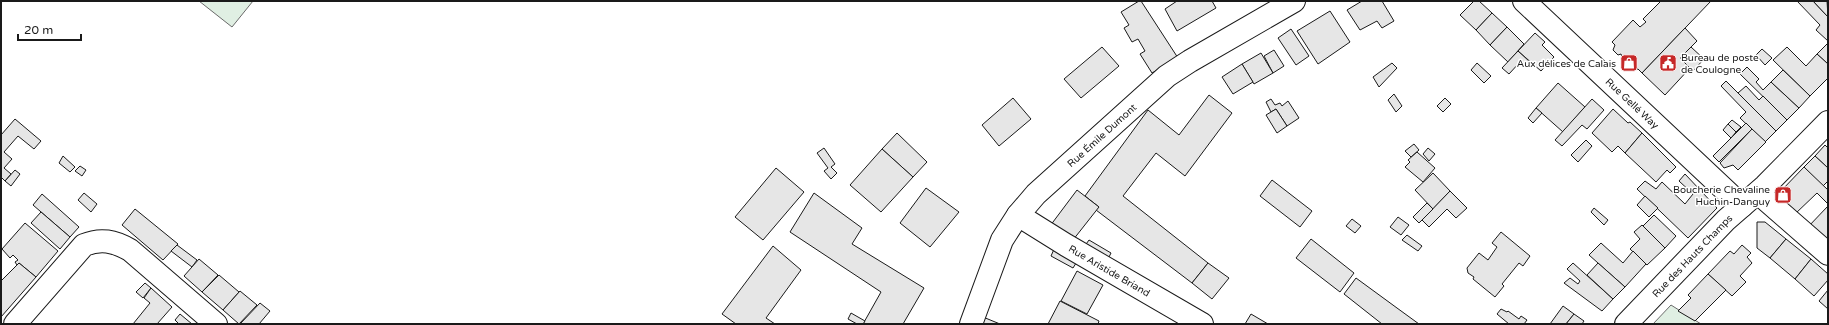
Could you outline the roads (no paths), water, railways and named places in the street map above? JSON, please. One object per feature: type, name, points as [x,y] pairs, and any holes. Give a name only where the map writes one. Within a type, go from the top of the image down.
[{"type":"street","name":"Rue Émile Dumont","points":[[971,324],[996,253],[1010,227],[1018,215],[1048,182],[1167,76],[1196,57],[1294,1]]},
{"type":"street","name":"Rue Gellé Way","points":[[1524,1],[1750,199],[1828,254]]},
{"type":"street","name":"Rue des Hauts Champs","points":[[1626,324],[1828,122]]},
{"type":"street","name":"Rue Aristide Briand","points":[[1018,215],[1066,245],[1202,324]]},
{"type":"street","points":[[15,324],[84,245],[93,241],[106,240],[118,242],[130,250],[216,324]]},
{"type":"place","name":"Aux délices de Calais","points":[[1629,63]]},
{"type":"place","name":"Bureau de poste de Coulogne","points":[[1668,63]]},
{"type":"place","name":"Boucherie Chevaline Huchin-Danguy","points":[[1783,195]]}]
